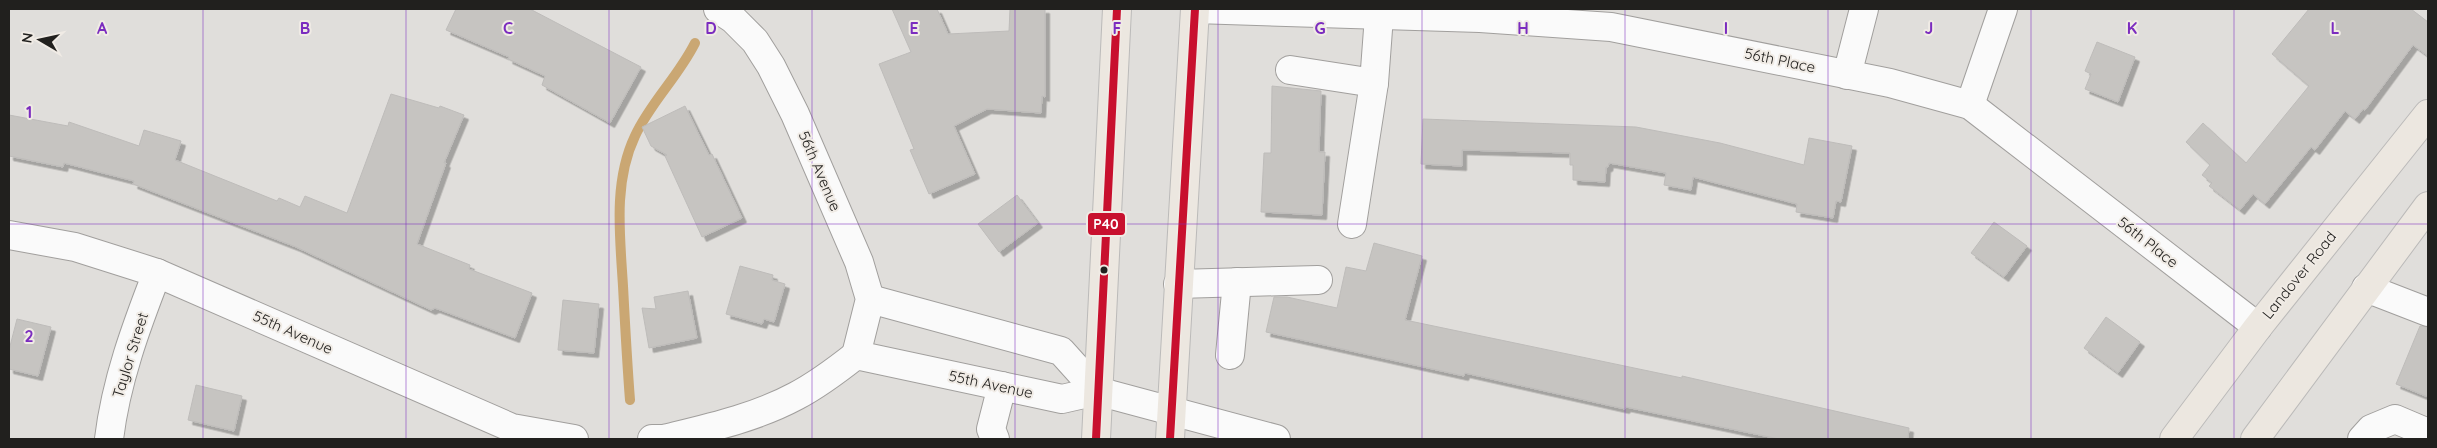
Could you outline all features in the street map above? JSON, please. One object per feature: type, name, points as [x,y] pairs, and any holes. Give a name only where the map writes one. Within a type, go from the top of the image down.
[{"type":"main road","points":[[1096,439],[1097,392],[1108,228],[1117,9]]},
{"type":"main road","points":[[1170,439],[1195,9]]},
{"type":"main road","name":"Landover Road","points":[[2174,439],[2258,327],[2428,114]]},
{"type":"main road","points":[[2255,439],[2428,206]]},
{"type":"street","name":"56th Place","points":[[1195,9],[1379,16],[1612,18],[1970,105],[2258,327]]},
{"type":"street","points":[[1847,74],[1864,9]]},
{"type":"street","points":[[1970,105],[2003,9]]},
{"type":"street","name":"56th Avenue","points":[[728,12],[755,41],[771,66],[795,114],[859,262],[870,299]]},
{"type":"street","points":[[1352,224],[1374,83],[1379,16]]},
{"type":"street","points":[[1290,70],[1374,83]]},
{"type":"street","name":"55th Avenue","points":[[9,235],[75,247],[157,273],[509,434],[574,439]]},
{"type":"street","name":"Taylor Street","points":[[109,439],[111,420],[131,341],[157,273]]},
{"type":"street","points":[[1178,284],[1318,280]]},
{"type":"street","points":[[1230,355],[1237,282]]},
{"type":"street","points":[[2366,288],[2428,312]]},
{"type":"street","points":[[652,439],[664,439],[752,416],[795,397],[828,377],[856,355],[870,299],[1061,350],[1097,392],[1276,439]]},
{"type":"street","name":"55th Avenue","points":[[856,355],[1062,399],[1097,392]]},
{"type":"street","points":[[991,436],[1002,386]]},
{"type":"street","points":[[2362,439],[2371,429],[2395,419],[2428,433]]},
{"type":"building","points":[[456,9],[530,9],[641,67],[610,123],[542,85],[545,76],[508,59],[509,57],[446,30]]},
{"type":"building","points":[[892,9],[937,9],[948,34],[1009,31],[1010,9],[1045,9],[1045,97],[1042,96],[1041,113],[987,109],[954,126],[975,174],[929,194],[910,150],[914,149],[879,64],[911,52]]},
{"type":"building","points":[[2309,9],[2411,9],[2428,22],[2428,56],[2413,45],[2365,110],[2363,109],[2355,119],[2345,111],[2315,150],[2311,147],[2265,204],[2253,194],[2240,210],[2209,186],[2212,183],[2202,175],[2210,165],[2186,142],[2203,123],[2246,163],[2309,86],[2272,54]]},
{"type":"building","points":[[2097,42],[2135,57],[2118,102],[2085,89],[2091,74],[2085,71]]},
{"type":"building","points":[[1272,86],[1321,91],[1319,152],[1325,152],[1322,215],[1261,212],[1264,153],[1271,153]]},
{"type":"building","points":[[391,94],[439,108],[440,106],[464,115],[444,163],[446,163],[417,244],[470,265],[469,269],[532,293],[515,338],[435,308],[431,310],[296,247],[133,184],[134,181],[64,163],[63,167],[9,156],[9,115],[68,126],[69,122],[139,146],[144,130],[181,141],[175,160],[277,201],[279,198],[300,207],[305,196],[347,213]]},
{"type":"building","points":[[685,106],[709,155],[712,154],[742,218],[702,237],[665,156],[667,155],[651,146],[642,127]]},
{"type":"building","points":[[1423,119],[1636,127],[1720,143],[1804,165],[1809,138],[1852,146],[1841,202],[1836,201],[1833,218],[1796,212],[1797,204],[1693,177],[1691,190],[1664,185],[1666,173],[1609,163],[1608,167],[1606,167],[1605,182],[1573,180],[1573,165],[1570,165],[1570,153],[1462,150],[1462,166],[1421,164]]},
{"type":"building","points":[[1017,195],[1038,223],[999,252],[978,224]]},
{"type":"building","points":[[1994,222],[2027,246],[2004,277],[1971,253]]},
{"type":"building","points":[[1374,243],[1422,256],[1405,320],[1682,378],[1682,376],[1909,428],[1908,439],[1779,439],[1626,407],[1625,409],[1465,373],[1464,376],[1266,332],[1274,297],[1287,297],[1337,308],[1346,267],[1366,271]]},
{"type":"building","points":[[740,266],[773,275],[772,280],[785,284],[774,322],[764,319],[762,324],[726,314]]},
{"type":"building","points":[[688,291],[697,338],[649,348],[642,308],[656,309],[654,297]]},
{"type":"building","points":[[563,300],[599,304],[594,353],[558,350]]},
{"type":"building","points":[[2106,317],[2140,342],[2118,373],[2084,348]]},
{"type":"building","points":[[17,319],[51,327],[38,376],[9,369],[9,350]]},
{"type":"building","points":[[2420,326],[2428,327],[2428,397],[2396,384]]},
{"type":"building","points":[[196,385],[242,396],[234,431],[188,420]]},
{"type":"waterway","points":[[630,400],[620,229],[623,172],[628,154],[641,124],[681,67],[695,43]]},
{"type":"transit line","name":"P40","points":[[1096,439],[1117,9]]},
{"type":"transit line","name":"P40","points":[[1170,439],[1195,9]]}]
